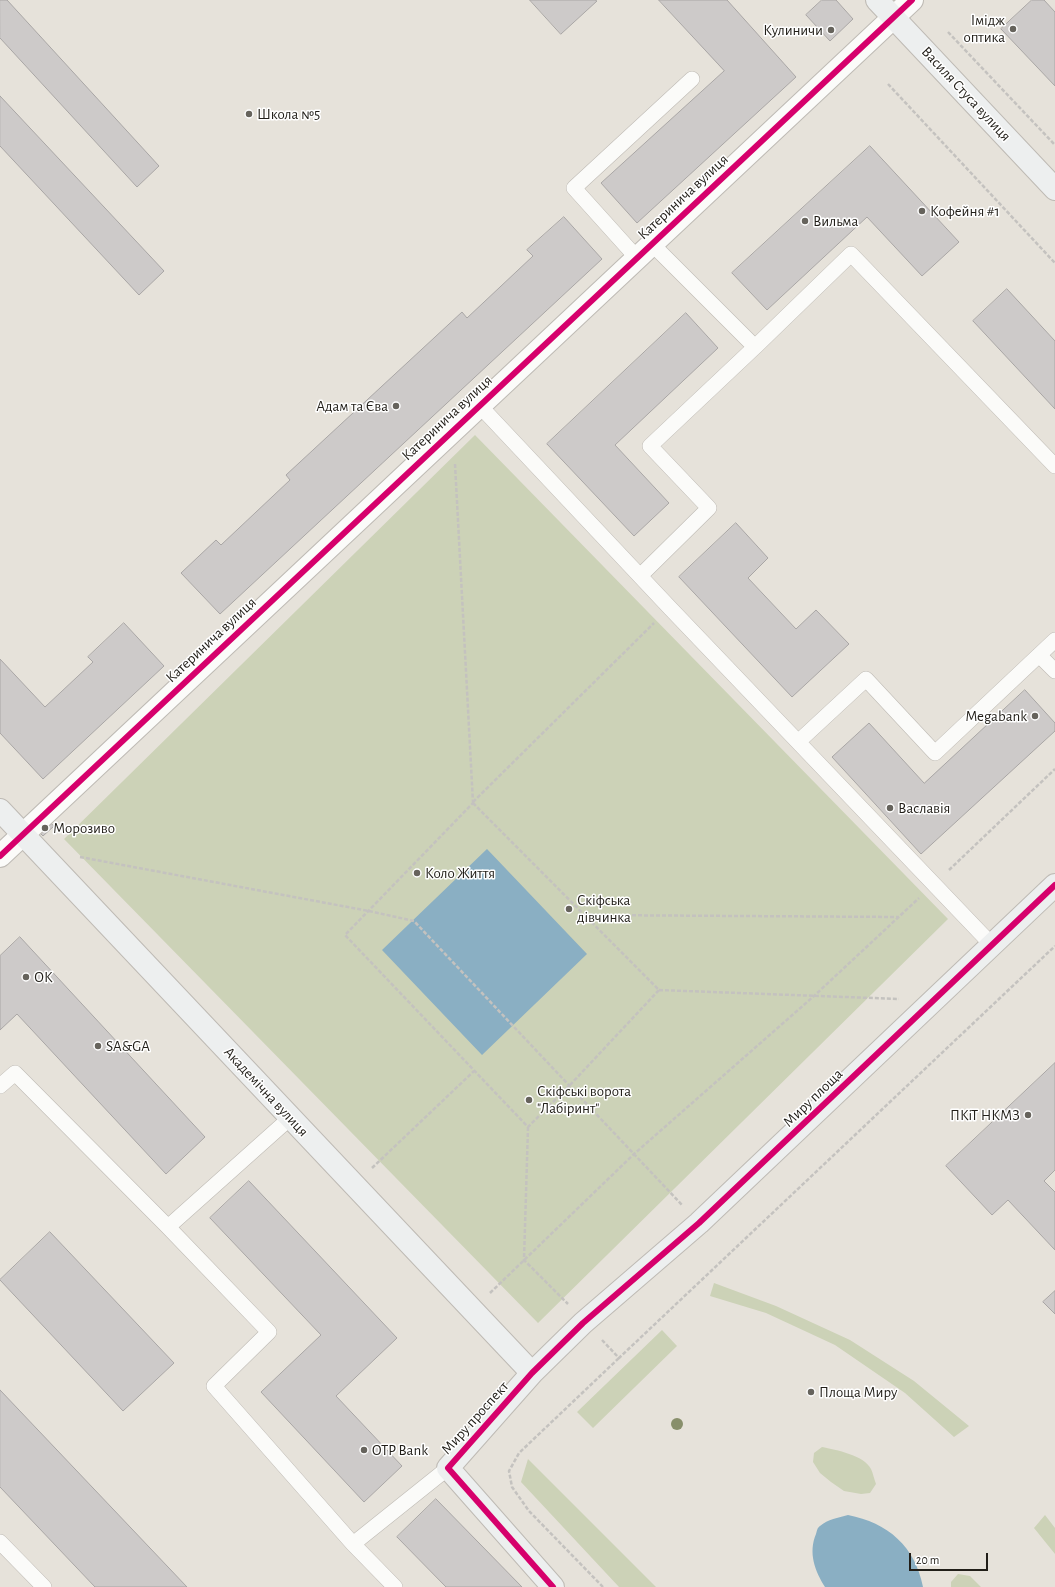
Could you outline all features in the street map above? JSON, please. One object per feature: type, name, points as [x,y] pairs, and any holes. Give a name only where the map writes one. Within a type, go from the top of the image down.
[{"type":"street","name":"Василя Стуса вулиця","points":[[877,0],[1055,189]]},
{"type":"street","name":"Катеринича вулиця","points":[[0,856],[912,0]]},
{"type":"street","name":"Академічна вулиця","points":[[0,810],[532,1373]]},
{"type":"street","name":"Миру площа","points":[[584,1322],[699,1223],[1055,885]]},
{"type":"street","name":"Миру проспект","points":[[552,1587],[448,1468],[532,1373],[584,1322]]},
{"type":"lane","points":[[692,79],[574,188],[755,347]]},
{"type":"lane","points":[[640,576],[709,508],[650,446],[851,254],[1055,466]]},
{"type":"lane","points":[[480,406],[670,608],[992,945]]},
{"type":"lane","points":[[798,742],[866,679],[936,752],[1055,640]]},
{"type":"lane","points":[[1039,655],[1055,672]]},
{"type":"lane","points":[[0,1086],[15,1073],[168,1227],[269,1332],[214,1386],[352,1544],[395,1587]]},
{"type":"lane","points":[[168,1227],[290,1118]]},
{"type":"lane","points":[[352,1544],[448,1468]]},
{"type":"lane","points":[[0,1542],[44,1587]]},
{"type":"path","points":[[948,32],[1055,145]]},
{"type":"path","points":[[888,84],[1055,263]]},
{"type":"path","points":[[453,430],[473,803],[659,990],[934,1000]]},
{"type":"path","points":[[528,1127],[345,935],[473,803],[670,608]]},
{"type":"path","points":[[472,1310],[634,1154],[814,996],[1055,770]]},
{"type":"path","points":[[75,856],[414,921],[512,1027],[570,1086],[699,1223]]},
{"type":"path","points":[[584,915],[899,917]]},
{"type":"path","points":[[604,1587],[529,1511],[512,1487],[509,1472],[519,1453],[1055,946]]},
{"type":"path","points":[[619,1358],[524,1260],[528,1127],[570,1086],[659,990]]},
{"type":"path","points":[[354,1185],[474,1070]]},
{"type":"green space","points":[[475,435],[948,919],[538,1323],[64,839]]},
{"type":"green space","points":[[714,1283],[776,1306],[850,1340],[914,1381],[969,1426],[954,1437],[905,1393],[835,1345],[766,1313],[710,1296]]},
{"type":"green space","points":[[662,1330],[677,1346],[593,1428],[577,1412]]},
{"type":"green space","points":[[822,1447],[849,1454],[867,1464],[872,1471],[876,1484],[870,1493],[861,1494],[844,1491],[820,1473],[813,1462],[814,1453]]},
{"type":"green space","points":[[528,1459],[656,1587],[619,1587],[521,1482]]},
{"type":"green space","points":[[1045,1515],[1055,1528],[1055,1554],[1034,1528]]},
{"type":"green space","points":[[958,1574],[970,1576],[981,1587],[951,1587],[951,1582]]},
{"type":"water","points":[[487,849],[587,954],[482,1055],[382,950]]},
{"type":"water","points":[[848,1515],[875,1524],[887,1530],[898,1539],[914,1560],[923,1587],[825,1587],[818,1575],[813,1555],[814,1541],[817,1530],[826,1522]]},
{"type":"building","points":[[0,0],[7,0],[159,166],[137,187],[0,38]]},
{"type":"building","points":[[530,0],[595,0],[597,1],[561,34]]},
{"type":"building","points":[[659,0],[727,0],[796,77],[637,223],[601,183],[724,71]]},
{"type":"building","name":"Кулиничи","points":[[822,0],[836,0],[853,19],[830,41],[806,15]]},
{"type":"building","points":[[1032,0],[1044,0],[1055,12],[1055,86],[1001,29]]},
{"type":"building","points":[[0,96],[164,271],[139,295],[0,146]]},
{"type":"building","points":[[870,146],[959,242],[922,276],[867,217],[767,310],[732,273]]},
{"type":"building","points":[[564,217],[602,259],[220,614],[181,573],[216,540],[221,545],[290,480],[286,475],[462,312],[467,318],[533,256],[527,250]]},
{"type":"building","points":[[1007,289],[1055,341],[1055,409],[973,321]]},
{"type":"building","points":[[686,313],[718,348],[615,445],[669,503],[634,536],[547,444]]},
{"type":"building","points":[[736,523],[768,558],[748,578],[796,629],[816,610],[849,644],[792,697],[679,577]]},
{"type":"building","points":[[124,623],[164,666],[43,779],[0,733],[0,659],[45,707],[93,662],[88,657]]},
{"type":"building","points":[[1025,690],[1055,723],[1055,731],[921,854],[832,757],[869,723],[924,783]]},
{"type":"building","name":"Морозиво","points":[[47,820],[54,826],[43,836],[37,830]]},
{"type":"building","points":[[20,937],[205,1137],[166,1174],[17,1014],[0,1030],[0,956]]},
{"type":"building","name":"ПКіТ НКМЗ","points":[[1055,1063],[1055,1170],[1044,1181],[1055,1192],[1055,1250],[1008,1200],[992,1215],[946,1166]]},
{"type":"building","points":[[249,1181],[397,1338],[336,1396],[402,1466],[364,1502],[261,1392],[321,1335],[210,1218]]},
{"type":"building","points":[[50,1232],[174,1363],[123,1411],[0,1280]]},
{"type":"building","points":[[1055,1291],[1055,1314],[1043,1302]]},
{"type":"building","points":[[0,1390],[187,1587],[95,1587],[0,1487]]},
{"type":"building","points":[[436,1499],[522,1587],[446,1587],[397,1537]]},
{"type":"cycle path","points":[[0,856],[912,0]]},
{"type":"cycle path","points":[[553,1587],[448,1468],[532,1373],[583,1323],[699,1223],[1055,885]]},
{"type":"place","name":"Імідж оптика","points":[[1013,29]]},
{"type":"place","name":"Кулиничи","points":[[831,30]]},
{"type":"place","name":"Школа №5","points":[[249,114]]},
{"type":"place","name":"Кофейня #1","points":[[922,211]]},
{"type":"place","name":"Вильма","points":[[805,221]]},
{"type":"place","name":"Адам та Єва","points":[[396,406]]},
{"type":"place","name":"Megabank","points":[[1035,716]]},
{"type":"place","name":"Ваславія","points":[[890,808]]},
{"type":"place","name":"Морозиво","points":[[45,828]]},
{"type":"place","name":"Коло Життя","points":[[417,873]]},
{"type":"place","name":"Скіфська дівчинка","points":[[569,909]]},
{"type":"place","name":"ОК","points":[[26,977]]},
{"type":"place","name":"SA&GA","points":[[98,1046]]},
{"type":"place","name":"Скіфські ворота \"Лабіринт\"","points":[[529,1100]]},
{"type":"place","name":"ПКіТ НКМЗ","points":[[1028,1115]]},
{"type":"place","name":"Площа Миру","points":[[811,1392]]},
{"type":"place","name":"OTP Bank","points":[[364,1450]]}]
